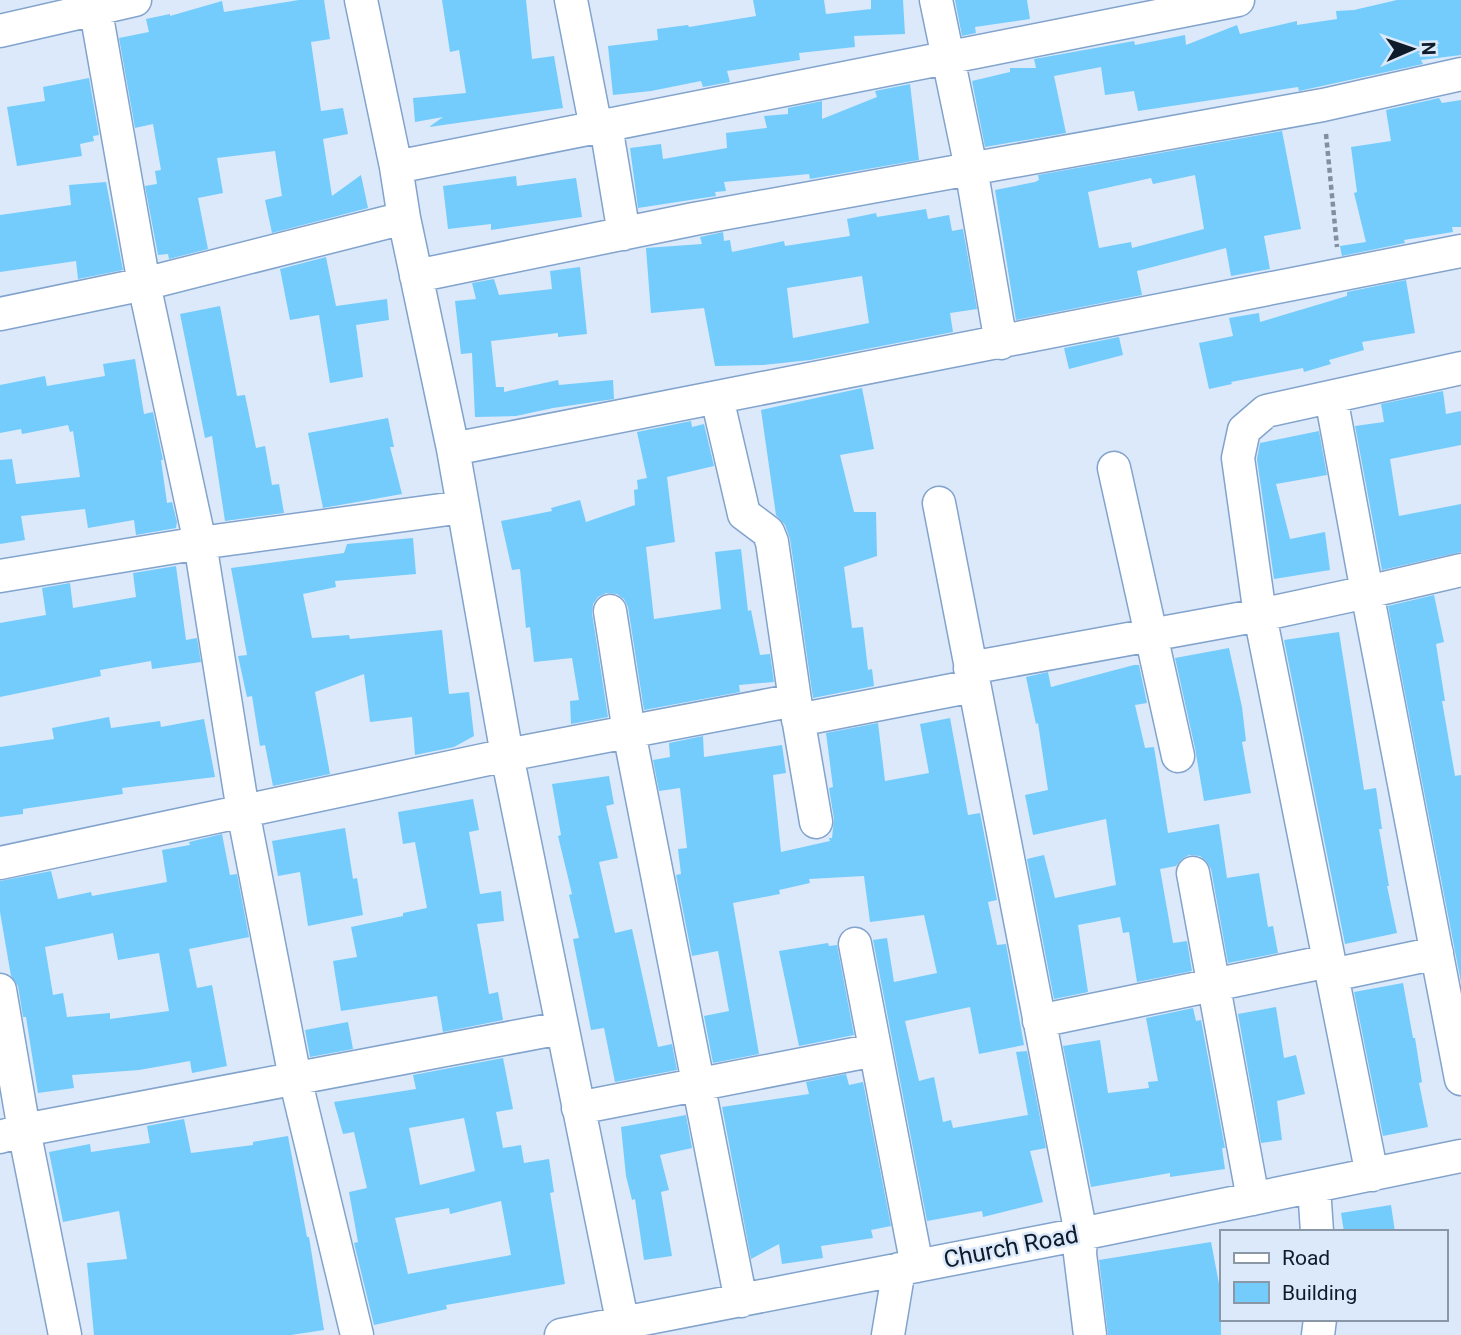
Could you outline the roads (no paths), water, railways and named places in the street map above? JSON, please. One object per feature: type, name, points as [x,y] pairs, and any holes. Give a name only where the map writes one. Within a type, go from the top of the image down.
[{"type":"street","points":[[0,31],[95,4],[135,0]]},
{"type":"street","points":[[361,0],[453,449],[506,755],[561,1028],[578,1108],[641,1326]]},
{"type":"street","points":[[571,0],[624,234]]},
{"type":"street","points":[[936,0],[971,169],[1001,343]]},
{"type":"street","points":[[396,167],[1238,0]]},
{"type":"street","points":[[95,4],[144,284],[200,543],[243,811],[295,1078],[357,1335]]},
{"type":"street","points":[[416,276],[624,234],[1323,105],[1461,74]]},
{"type":"street","points":[[0,313],[144,284],[404,218]]},
{"type":"street","points":[[453,449],[1461,251]]},
{"type":"street","points":[[1372,1175],[1260,615],[1238,458],[1244,430],[1266,411],[1461,368]]},
{"type":"street","points":[[1331,397],[1461,1079]]},
{"type":"street","points":[[717,398],[744,514],[768,532],[772,542],[796,710],[816,822]]},
{"type":"street","points":[[1114,468],[1178,756]]},
{"type":"street","points":[[939,502],[1081,1234],[1080,1254],[1090,1335]]},
{"type":"street","points":[[0,576],[200,543],[463,507]]},
{"type":"street","points":[[0,863],[506,755],[629,732],[796,710],[972,677],[1150,635],[1260,615],[1461,570]]},
{"type":"street","points":[[610,611],[629,732],[741,1301]]},
{"type":"street","points":[[1193,873],[1253,1199]]},
{"type":"street","points":[[855,944],[876,1051],[908,1267],[888,1335]]},
{"type":"street","points":[[1039,1021],[1214,985],[1437,953]]},
{"type":"street","points":[[0,990],[12,1133],[65,1335]]},
{"type":"street","points":[[12,1133],[561,1028]]},
{"type":"street","points":[[578,1108],[876,1051]]},
{"type":"street","name":"Church Road","points":[[561,1335],[641,1326],[741,1301],[1461,1156]]},
{"type":"street","points":[[1314,1187],[1317,1230]]}]
